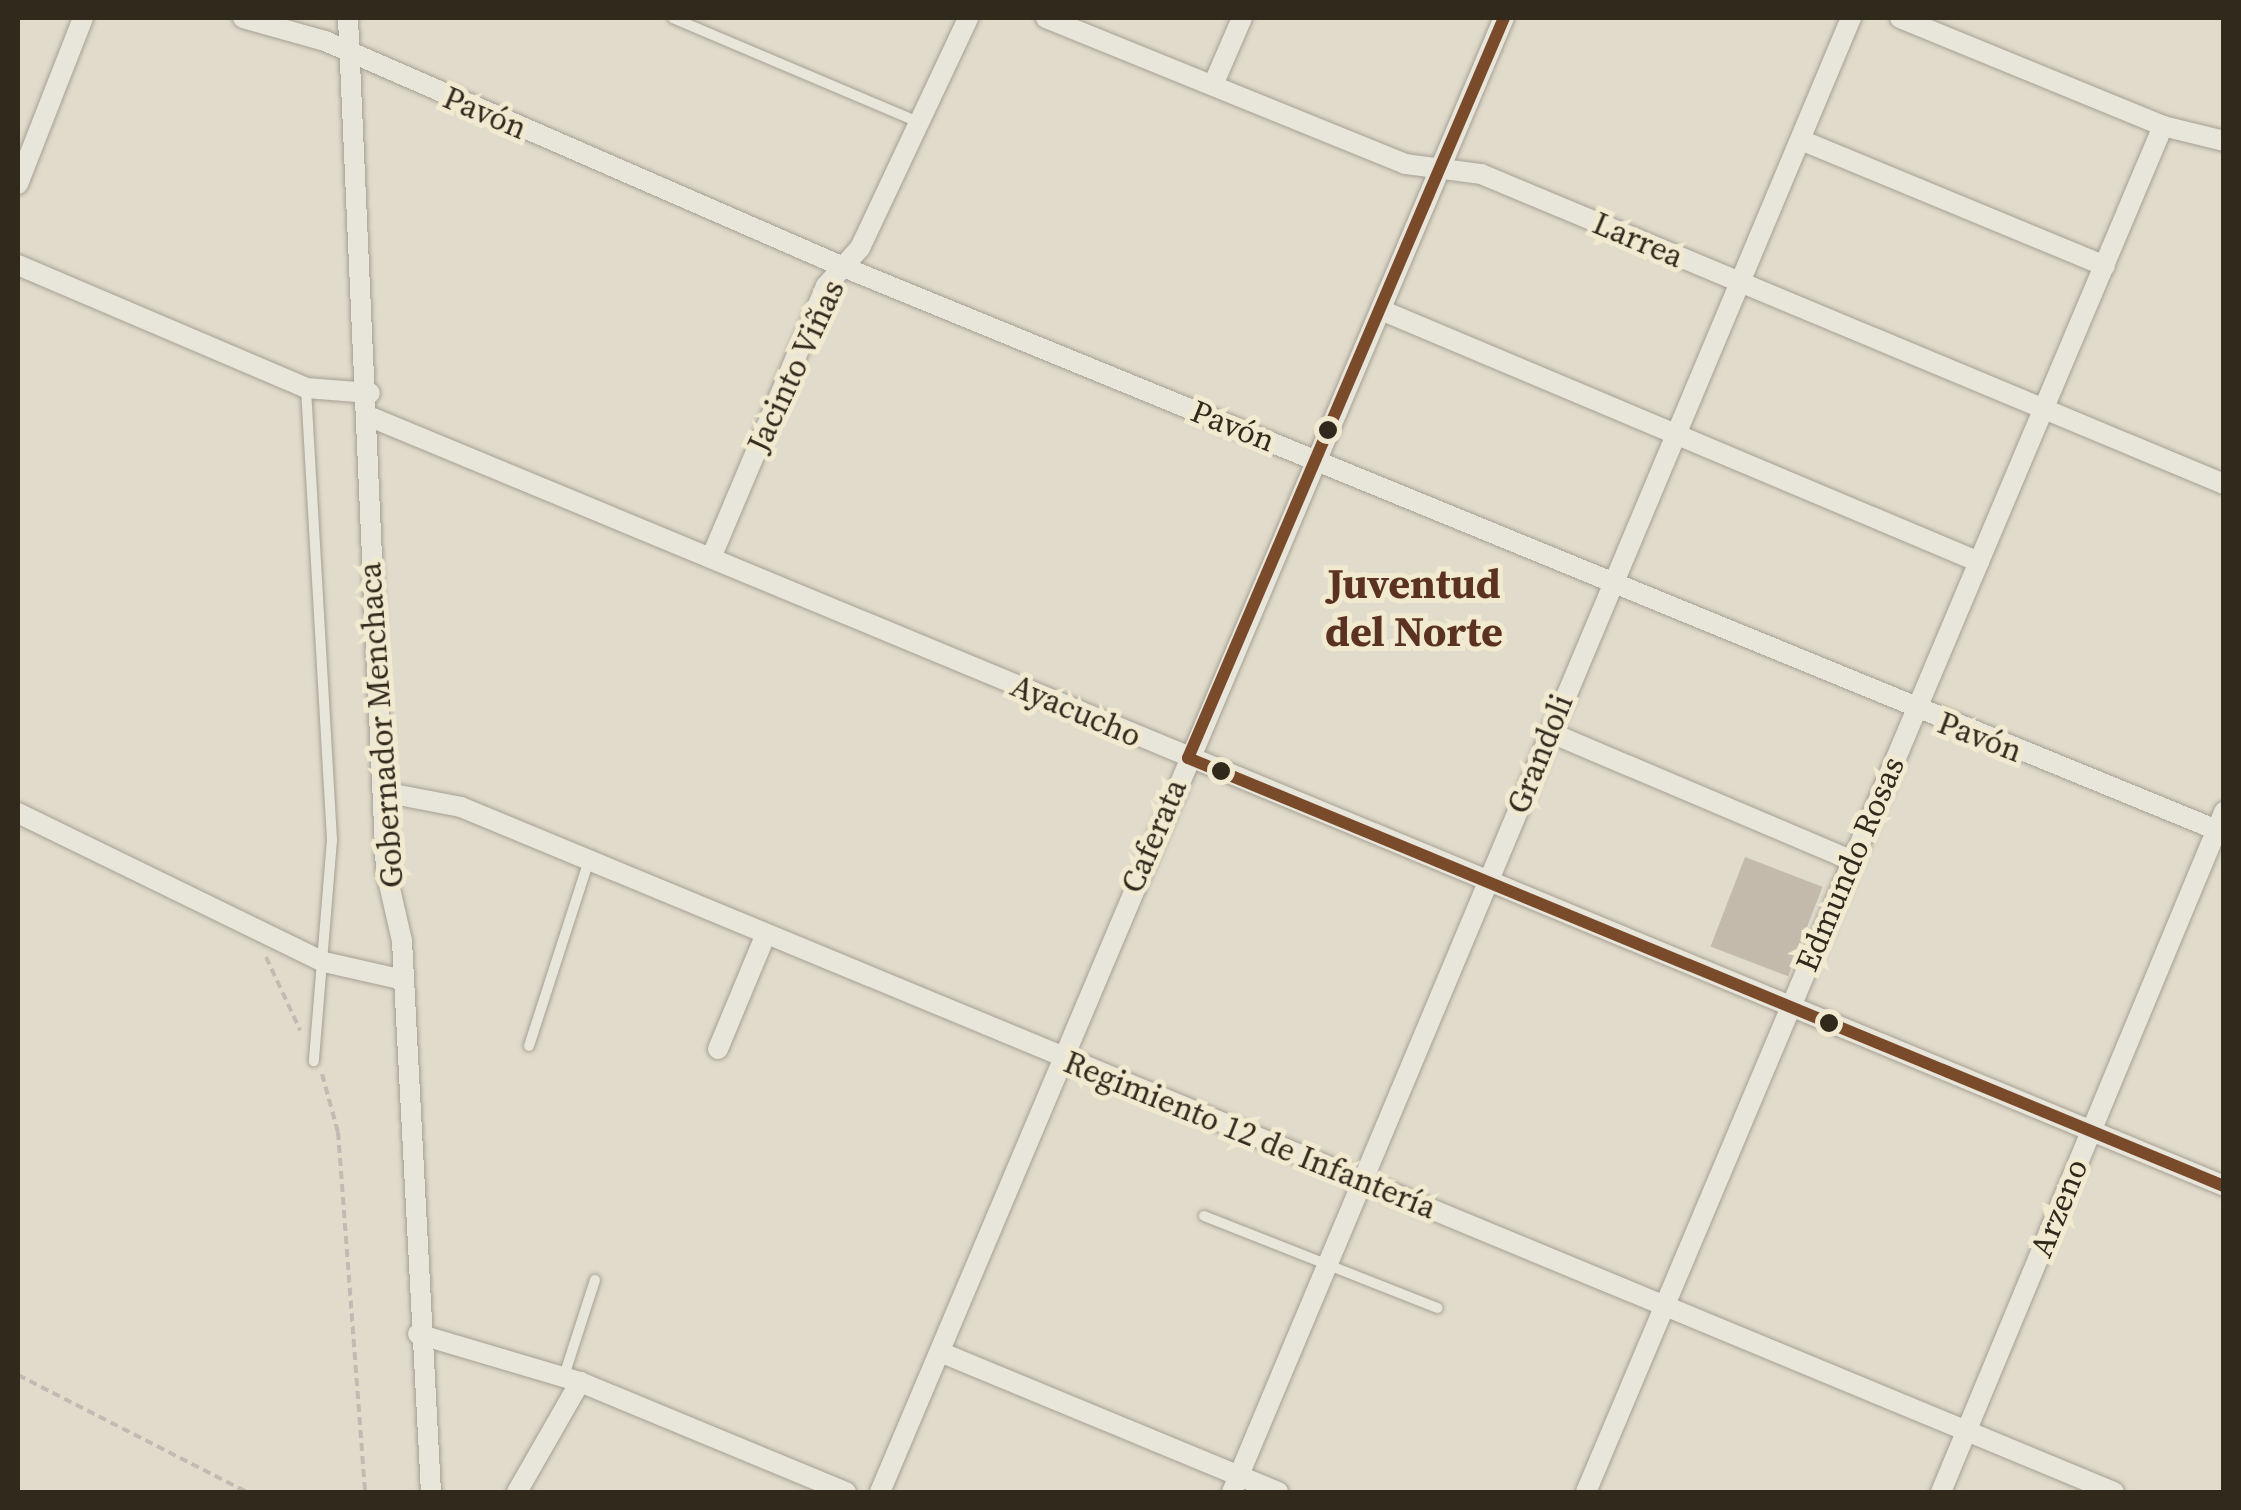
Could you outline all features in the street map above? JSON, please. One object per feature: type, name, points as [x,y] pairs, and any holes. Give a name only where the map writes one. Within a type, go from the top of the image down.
[{"type":"street","points":[[18,184],[82,18]]},
{"type":"street","name":"Pavón","points":[[243,18],[350,52],[842,266],[1914,711],[2221,825]]},
{"type":"street","name":"Gobernador Menchaca","points":[[348,18],[372,418],[365,486],[383,792],[404,980],[418,1334],[431,1492]]},
{"type":"street","name":"Jacinto Viñas","points":[[711,558],[816,308],[842,266],[860,248],[913,120],[968,18]]},
{"type":"street","name":"Larrea","points":[[1046,18],[1405,164],[1481,174],[2224,484]]},
{"type":"street","points":[[1213,84],[1242,18]]},
{"type":"street","name":"Caferata","points":[[880,1492],[1059,1056],[1504,18]]},
{"type":"street","name":"Grandoli","points":[[1235,1484],[1851,18]]},
{"type":"street","points":[[1900,18],[2163,126],[2224,141]]},
{"type":"street","name":"Edmundo Rosas","points":[[1586,1492],[2163,126]]},
{"type":"street","points":[[1801,140],[2105,266]]},
{"type":"street","points":[[18,266],[306,388],[370,393]]},
{"type":"street","points":[[1381,310],[1979,562]]},
{"type":"street","name":"Ayacucho","points":[[372,418],[2224,1186]]},
{"type":"street","points":[[1549,732],[1851,860]]},
{"type":"street","name":"Regimiento 12 de Infantería","points":[[383,792],[439,800],[2114,1492]]},
{"type":"street","points":[[18,813],[324,962],[404,980]]},
{"type":"street","name":"Arzeno","points":[[1941,1492],[2221,825]]},
{"type":"street","points":[[718,1049],[765,936]]},
{"type":"street","points":[[418,1334],[571,1380],[846,1492]]},
{"type":"street","points":[[940,1352],[1235,1484],[1278,1492]]},
{"type":"street","points":[[516,1492],[571,1380]]},
{"type":"lane","points":[[673,18],[913,120]]},
{"type":"lane","points":[[306,388],[331,821],[314,1061]]},
{"type":"lane","points":[[529,1046],[588,864]]},
{"type":"lane","points":[[1204,1216],[1331,1260],[1437,1308]]},
{"type":"lane","points":[[571,1380],[595,1280]]},
{"type":"path","points":[[254,930],[314,1061],[338,1132],[365,1492]]},
{"type":"path","points":[[18,1375],[247,1492]]},
{"type":"building","points":[[1745,857],[1822,887],[1788,976],[1711,947]]},
{"type":"transit line","points":[[1188,758],[1504,18]]},
{"type":"transit line","points":[[1188,758],[2224,1186]]},
{"type":"district","name":"Juventud del Norte","points":[[1414,607]]}]
